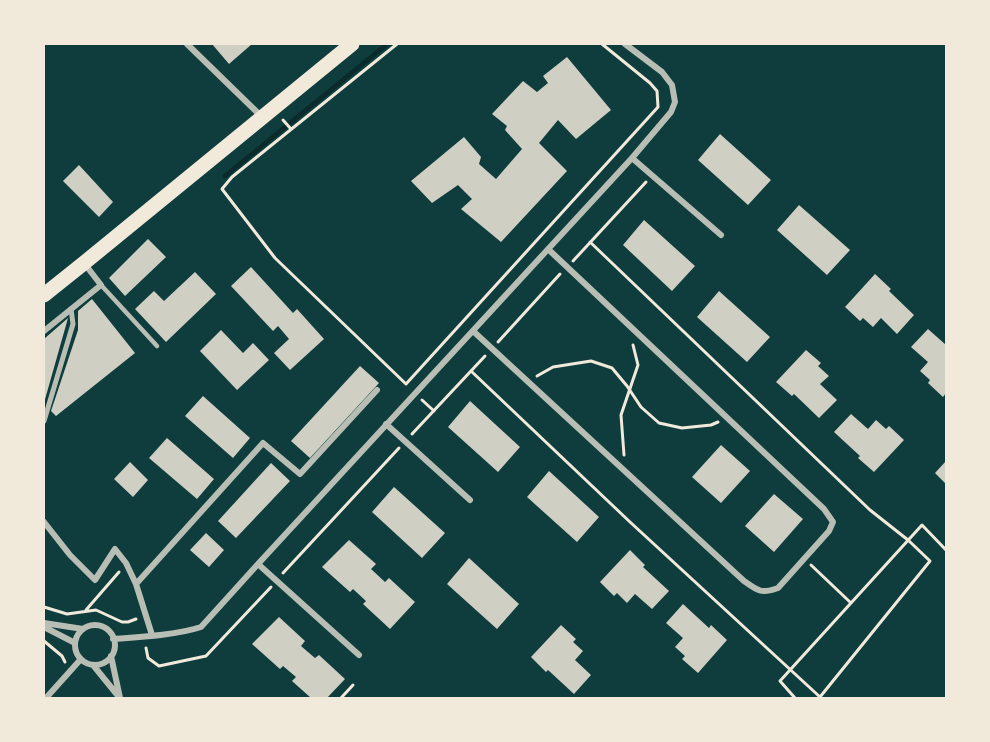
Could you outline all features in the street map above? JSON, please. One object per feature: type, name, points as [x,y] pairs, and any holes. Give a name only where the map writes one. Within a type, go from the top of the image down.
[{"type":"main road","points":[[44,295],[352,44]]},
{"type":"street","points":[[187,44],[263,117]]},
{"type":"street","points":[[113,639],[144,637],[201,627],[632,158],[671,112],[675,102],[672,85],[662,72],[626,44]]},
{"type":"street","points":[[632,158],[721,235]]},
{"type":"street","points":[[473,331],[744,581],[757,591],[767,592],[778,588],[829,531],[833,522],[824,509],[548,249]]},
{"type":"street","points":[[44,331],[101,285],[84,263]]},
{"type":"street","points":[[44,421],[73,324],[70,309]]},
{"type":"street","points":[[136,584],[263,442],[300,474],[377,390]]},
{"type":"street","points":[[386,424],[470,500]]},
{"type":"street","points":[[44,522],[70,555],[94,580],[115,549],[126,563],[136,584],[152,635]]},
{"type":"street","points":[[258,564],[359,655]]},
{"type":"street","points":[[44,625],[82,629]]},
{"type":"street","points":[[44,625],[75,643]]},
{"type":"street","points":[[111,656],[103,663],[93,665],[81,659],[77,654],[75,643],[82,629],[88,626],[100,626],[111,633],[114,645],[111,656],[120,699]]},
{"type":"street","points":[[46,699],[81,659]]},
{"type":"street","points":[[93,665],[120,699]]},
{"type":"lane","points":[[101,285],[157,346]]},
{"type":"path","points":[[397,44],[232,177],[222,189],[275,258],[406,384],[658,107],[657,91],[650,82],[602,44]]},
{"type":"path","points":[[283,120],[291,129]]},
{"type":"path","points":[[206,656],[652,176]]},
{"type":"path","points":[[471,371],[630,522],[820,697],[930,561],[870,510],[590,242]]},
{"type":"path","points":[[626,472],[621,415],[638,365],[630,325]]},
{"type":"path","points":[[528,382],[553,368],[591,361],[612,368],[641,407],[659,423],[682,428],[711,425],[727,417]]},
{"type":"path","points":[[795,699],[780,681],[922,525],[946,550]]},
{"type":"path","points":[[804,559],[851,603]]},
{"type":"path","points":[[85,612],[126,563]]},
{"type":"path","points":[[44,641],[62,656],[65,662]]},
{"type":"path","points":[[341,699],[354,685]]},
{"type":"building","points":[[212,44],[252,44],[229,64]]},
{"type":"building","points":[[567,57],[611,110],[576,139],[558,120],[539,143],[567,171],[501,242],[461,209],[472,199],[458,185],[432,203],[411,181],[464,137],[481,157],[479,164],[496,179],[522,149],[505,130],[507,126],[492,114],[523,81],[537,92],[548,83],[543,76]]},
{"type":"building","points":[[720,134],[771,180],[748,205],[698,160]]},
{"type":"building","points":[[79,165],[113,202],[99,217],[63,181]]},
{"type":"building","points":[[799,205],[850,250],[827,275],[777,230]]},
{"type":"building","points":[[644,220],[695,266],[672,291],[623,245]]},
{"type":"building","points":[[148,239],[166,257],[125,296],[109,278]]},
{"type":"building","points":[[251,267],[293,313],[297,309],[324,339],[290,370],[274,353],[289,339],[278,326],[273,331],[231,286]]},
{"type":"building","points":[[195,272],[216,294],[166,342],[135,309],[154,291],[164,301]]},
{"type":"building","points":[[875,274],[914,315],[897,334],[881,318],[873,327],[863,318],[860,321],[845,307]]},
{"type":"building","points":[[719,291],[770,337],[747,362],[697,317]]},
{"type":"building","points":[[92,299],[135,353],[56,416],[51,411],[78,330],[78,311]]},
{"type":"building","points":[[68,318],[44,403],[44,339]]},
{"type":"building","points":[[928,329],[946,345],[946,393],[943,397],[928,383],[930,380],[920,371],[928,362],[911,347]]},
{"type":"building","points":[[221,330],[243,353],[253,343],[269,360],[237,390],[200,351]]},
{"type":"building","points":[[806,350],[821,363],[818,366],[829,376],[820,384],[837,400],[819,418],[794,394],[792,396],[776,382]]},
{"type":"building","points":[[360,366],[379,383],[310,458],[291,441]]},
{"type":"building","points":[[203,396],[250,438],[233,458],[185,416]]},
{"type":"building","points":[[470,401],[520,447],[498,472],[448,427]]},
{"type":"building","points":[[851,414],[868,429],[876,420],[886,429],[889,426],[904,440],[874,472],[834,432]]},
{"type":"building","points":[[167,438],[214,479],[197,499],[149,458]]},
{"type":"building","points":[[721,445],[750,471],[721,503],[692,477]]},
{"type":"building","points":[[946,461],[946,484],[935,473]]},
{"type":"building","points":[[130,462],[148,480],[133,497],[114,479]]},
{"type":"building","points":[[271,463],[290,481],[236,538],[218,521]]},
{"type":"building","points":[[549,471],[599,517],[577,542],[527,497]]},
{"type":"building","points":[[394,487],[445,533],[422,558],[372,512]]},
{"type":"building","points":[[774,494],[803,519],[774,552],[745,526]]},
{"type":"building","points":[[206,533],[224,550],[209,567],[190,550]]},
{"type":"building","points":[[349,540],[376,564],[371,569],[385,582],[389,578],[415,602],[390,629],[363,604],[366,601],[353,589],[350,592],[322,567]]},
{"type":"building","points":[[630,550],[645,565],[643,567],[669,591],[652,609],[635,594],[627,603],[617,593],[614,596],[600,582]]},
{"type":"building","points":[[469,558],[519,604],[497,629],[447,584]]},
{"type":"building","points":[[683,604],[709,628],[711,625],[727,640],[698,673],[682,659],[685,656],[675,647],[683,638],[666,623]]},
{"type":"building","points":[[279,617],[305,641],[301,646],[315,658],[319,655],[345,679],[327,698],[311,698],[292,681],[296,677],[283,666],[280,669],[252,644]]},
{"type":"building","points":[[561,625],[576,639],[573,642],[583,651],[575,660],[591,675],[574,694],[531,657]]},
{"type":"waterway","points":[[225,176],[387,44]]}]
